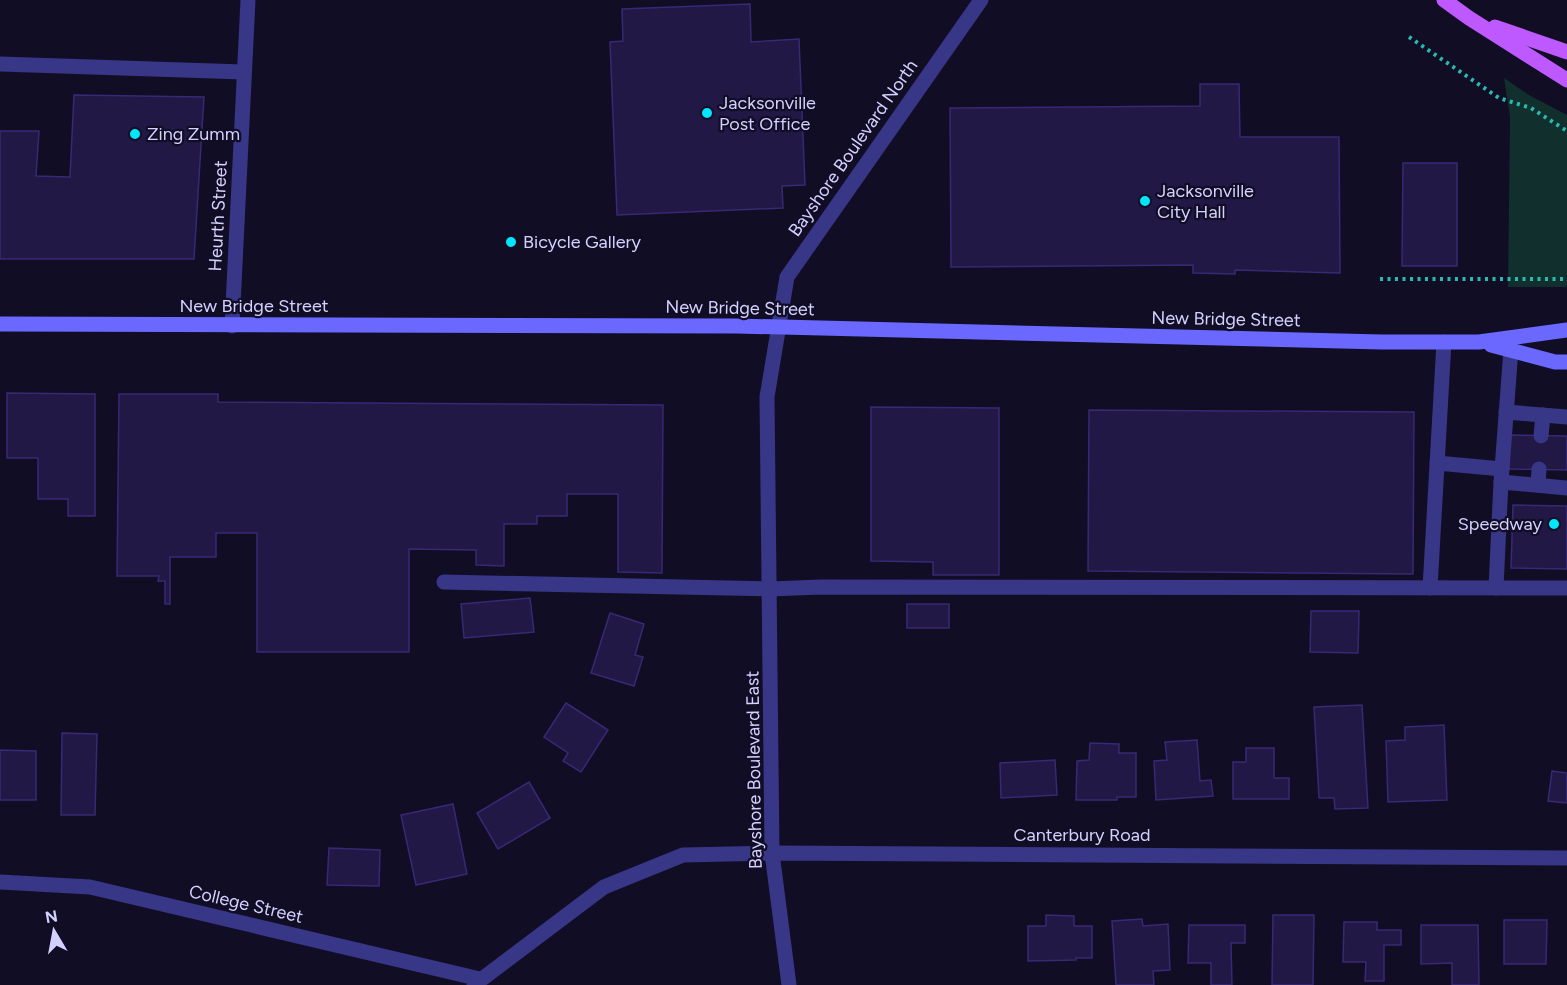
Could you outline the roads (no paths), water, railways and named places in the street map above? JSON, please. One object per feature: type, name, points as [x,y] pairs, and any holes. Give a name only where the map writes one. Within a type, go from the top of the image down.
[{"type":"main road","points":[[1444,0],[1567,80]]},
{"type":"main road","points":[[1469,18],[1567,52]]},
{"type":"main road","name":"New Bridge Street","points":[[0,324],[778,327],[1340,342],[1479,342],[1567,330]]},
{"type":"main road","name":"New Bridge Street","points":[[1479,342],[1555,362],[1567,362]]},
{"type":"street","name":"Heurth Street","points":[[232,326],[248,0]]},
{"type":"street","name":"Bayshore Boulevard North","points":[[770,589],[767,397],[787,277],[981,0]]},
{"type":"street","points":[[0,64],[244,72]]},
{"type":"street","points":[[1430,588],[1444,342]]},
{"type":"street","points":[[1496,588],[1511,349]]},
{"type":"street","points":[[1506,412],[1567,417]]},
{"type":"street","points":[[1541,436],[1543,415]]},
{"type":"street","points":[[1437,463],[1538,485],[1567,488]]},
{"type":"street","points":[[1538,485],[1539,469]]},
{"type":"street","points":[[444,582],[770,589],[821,587],[1567,588]]},
{"type":"street","name":"Bayshore Boulevard East","points":[[770,589],[772,853],[789,985]]},
{"type":"street","name":"Canterbury Road","points":[[477,982],[604,887],[683,855],[772,853],[1567,858]]},
{"type":"street","name":"College Street","points":[[0,882],[90,887],[477,982]]},
{"type":"place","name":"Jacksonville Post Office","points":[[707,113]]},
{"type":"place","name":"Zing Zumm","points":[[135,134]]},
{"type":"place","name":"Jacksonville City Hall","points":[[1145,201]]},
{"type":"place","name":"Bicycle Gallery","points":[[511,242]]},
{"type":"place","name":"Speedway","points":[[1554,524]]}]
